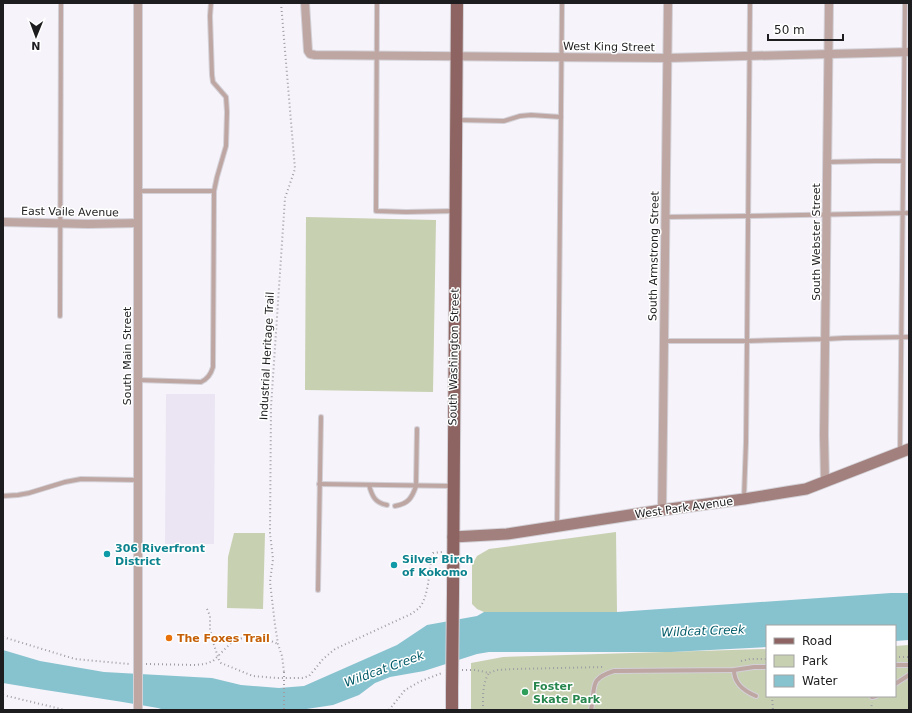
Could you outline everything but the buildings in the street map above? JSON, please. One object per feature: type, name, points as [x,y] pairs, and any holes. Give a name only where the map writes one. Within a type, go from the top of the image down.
[{"type":"main road","name":"South Washington Street","points":[[452,710],[457,3]]},
{"type":"main road","name":"West Park Avenue","points":[[453,537],[507,534],[806,489],[904,451]]},
{"type":"street","name":"South Main Street","points":[[138,3],[137,608],[135,666],[138,710]]},
{"type":"street","name":"West King Street","points":[[305,3],[308,50],[310,54],[315,55],[667,58],[907,52]]},
{"type":"street","name":"South Armstrong Street","points":[[662,510],[668,3]]},
{"type":"street","name":"South Webster Street","points":[[825,481],[824,435],[829,3]]},
{"type":"street","name":"East Vaile Avenue","points":[[3,222],[88,224],[138,223]]},
{"type":"lane","points":[[60,316],[61,3]]},
{"type":"lane","points":[[138,380],[201,382],[204,381],[211,373],[213,367],[214,191],[226,146],[227,112],[226,97],[213,82],[210,3]]},
{"type":"lane","points":[[377,3],[376,211],[456,211]]},
{"type":"lane","points":[[557,526],[562,3]]},
{"type":"lane","points":[[744,499],[746,442],[750,3]]},
{"type":"lane","points":[[904,451],[901,337],[903,161],[907,52],[905,3]]},
{"type":"lane","points":[[456,120],[504,121],[520,116],[532,115],[561,117]]},
{"type":"lane","points":[[828,162],[903,161]]},
{"type":"lane","points":[[138,190],[214,191]]},
{"type":"lane","points":[[665,217],[909,213]]},
{"type":"lane","points":[[663,341],[746,341],[909,337]]},
{"type":"lane","points":[[318,590],[321,417]]},
{"type":"lane","points":[[395,506],[402,505],[408,500],[413,494],[416,486],[417,429]]},
{"type":"lane","points":[[3,496],[29,493],[65,482],[81,480],[137,480]]},
{"type":"lane","points":[[320,484],[453,486]]},
{"type":"lane","points":[[369,485],[371,493],[376,501],[380,504],[387,505]]},
{"type":"lane","points":[[896,665],[909,665]]},
{"type":"lane","points":[[591,710],[596,680],[604,674],[614,671],[734,670],[766,667]]},
{"type":"lane","points":[[734,670],[736,681],[740,686],[750,694],[756,696]]},
{"type":"lane","points":[[896,683],[909,675]]},
{"type":"path","name":"Industrial Heritage Trail","points":[[281,3],[295,169],[285,198],[271,407],[270,534],[273,559],[270,582],[275,625],[284,672],[284,710]]},
{"type":"path","points":[[207,608],[210,616],[210,629],[213,642],[221,663],[253,676],[302,678],[309,676],[323,659],[335,649],[411,614],[419,607],[424,600],[427,590],[432,555],[436,552]]},
{"type":"path","points":[[146,664],[205,664],[218,656],[232,642],[245,637],[257,636],[278,644]]},
{"type":"path","points":[[3,637],[75,659],[135,666]]},
{"type":"path","points":[[896,657],[909,657]]},
{"type":"path","points":[[460,670],[476,670],[489,673],[485,679],[483,687],[483,710]]},
{"type":"path","points":[[389,710],[405,690],[421,681],[445,672]]},
{"type":"path","points":[[3,695],[65,710]]},
{"type":"path","points":[[772,697],[773,710]]},
{"type":"shaded area","points":[[166,394],[215,394],[214,544],[165,544]]},
{"type":"green space","points":[[306,217],[436,220],[433,392],[305,390]]},
{"type":"green space","points":[[616,532],[617,612],[484,612],[477,609],[472,604],[472,565],[477,556],[489,549]]},
{"type":"green space","points":[[234,533],[265,533],[263,609],[227,608],[228,557]]},
{"type":"green space","points":[[909,645],[909,710],[471,710],[471,663],[503,657],[766,649],[766,697],[896,697],[896,646]]},
{"type":"water","name":"Wildcat Creek","points":[[909,593],[909,640],[896,641],[896,625],[766,625],[766,647],[671,652],[489,652],[477,654],[424,671],[390,677],[375,683],[359,695],[333,705],[300,710],[164,710],[3,683],[3,650],[40,661],[104,672],[212,678],[241,685],[279,688],[304,686],[397,645],[427,625],[477,616],[484,612],[617,612]]},
{"type":"place","name":"306 Riverfront District","points":[[107,554]]},
{"type":"place","name":"Silver Birch of Kokomo","points":[[394,565]]},
{"type":"place","name":"The Foxes Trail","points":[[169,638]]},
{"type":"place","name":"Foster Skate Park","points":[[525,692]]}]
